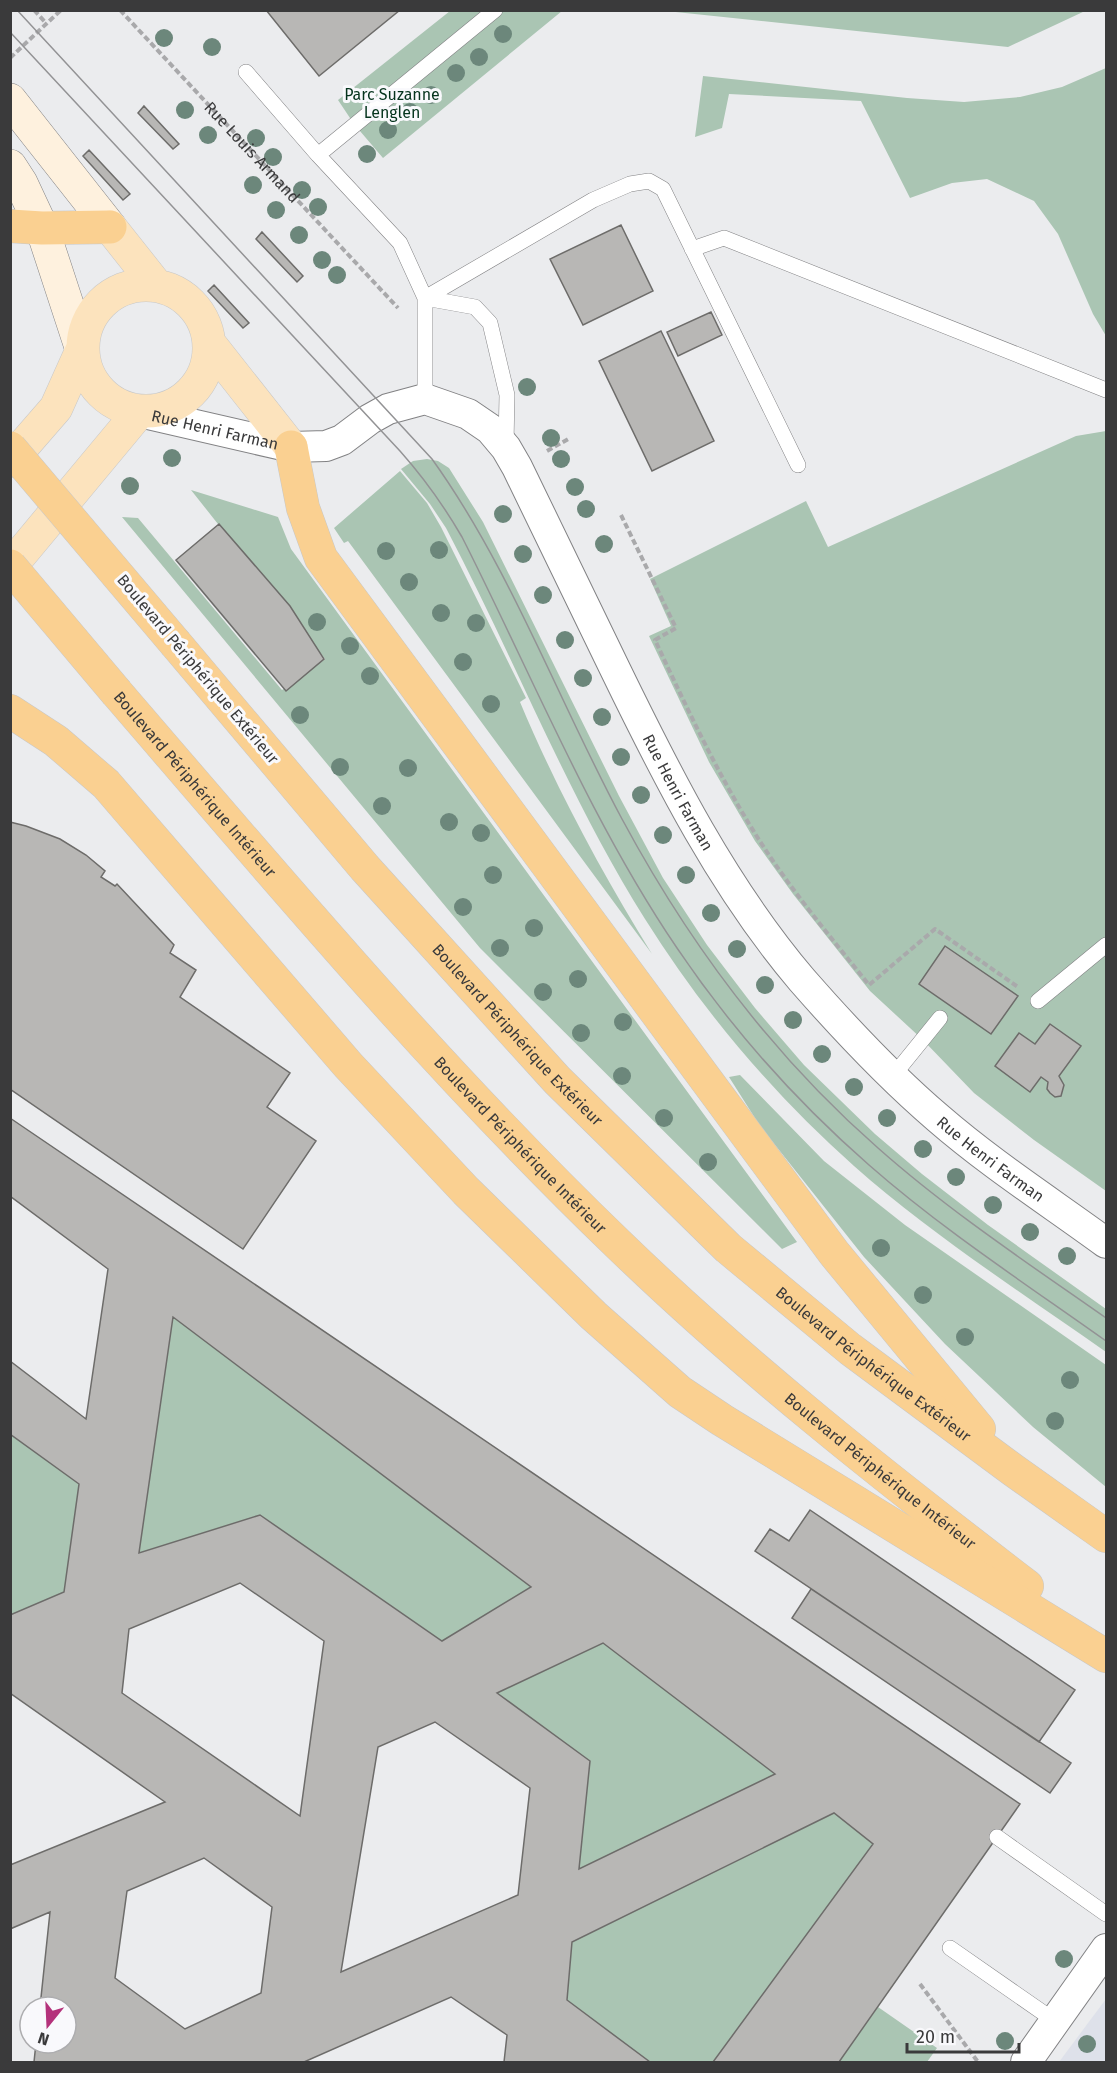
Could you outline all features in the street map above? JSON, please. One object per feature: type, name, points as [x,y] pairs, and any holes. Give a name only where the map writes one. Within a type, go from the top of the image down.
[{"type":"highway","points":[[26,227],[110,227]]},
{"type":"highway","points":[[291,447],[303,508],[321,558],[834,1253],[1013,1470]]},
{"type":"highway","name":"Boulevard Périphérique Extérieur","points":[[10,448],[365,868],[574,1097],[728,1248],[850,1349],[1013,1470],[1107,1536]]},
{"type":"highway","name":"Boulevard Périphérique Intérieur","points":[[10,566],[382,999],[516,1144],[618,1245],[734,1353],[912,1497],[1107,1647]]},
{"type":"highway","points":[[10,711],[56,741],[106,784],[348,1065],[466,1191],[594,1316],[680,1392],[1107,1656]]},
{"type":"main road","points":[[110,227],[156,285]]},
{"type":"main road","points":[[10,461],[57,408],[82,350],[87,322],[104,300],[128,287],[156,285],[176,292],[192,305],[204,323],[209,343],[206,369],[192,392],[171,406],[139,412],[122,406],[101,393],[87,373],[82,350]]},
{"type":"main road","name":"Rue Henri Farman","points":[[209,343],[291,447]]},
{"type":"main road","points":[[10,566],[139,412]]},
{"type":"street","points":[[10,100],[110,227]]},
{"type":"street","points":[[10,166],[21,183],[26,227],[82,350]]},
{"type":"street","name":"Rue Henri Farman","points":[[139,412],[291,447],[326,446],[342,440],[388,409],[425,399],[468,414],[490,429],[506,448],[663,770],[710,851],[764,930],[802,979],[893,1076],[938,1118],[989,1158],[1107,1243]]},
{"type":"street","points":[[1026,2062],[1107,1949]]},
{"type":"lane","points":[[318,156],[495,10]]},
{"type":"lane","points":[[246,72],[318,156],[400,243],[425,298],[425,399]]},
{"type":"lane","points":[[425,298],[592,200],[630,184],[649,181],[663,189],[798,465]]},
{"type":"lane","points":[[692,249],[724,238],[1107,390]]},
{"type":"lane","points":[[425,298],[476,308],[490,323],[507,395],[506,448]]},
{"type":"lane","points":[[1038,1001],[1107,945]]},
{"type":"lane","points":[[893,1076],[940,1018]]},
{"type":"lane","points":[[997,1837],[1107,1914]]},
{"type":"lane","points":[[950,1948],[1055,2021]]},
{"type":"path","points":[[34,10],[46,23]]},
{"type":"path","points":[[10,58],[61,10]]},
{"type":"path","name":"Rue Louis Armand","points":[[120,10],[383,294]]},
{"type":"path","points":[[542,454],[570,438]]},
{"type":"path","points":[[621,515],[676,628],[655,640],[711,757],[756,835],[790,886],[869,985],[935,929],[1038,1001]]},
{"type":"path","points":[[920,1984],[978,2062]]},
{"type":"shaded area","points":[[1106,1999],[1106,2062],[1059,2062]]},
{"type":"green space","points":[[1085,10],[1008,47],[666,11]]},
{"type":"green space","name":"Parc Suzanne Lenglen","points":[[450,11],[562,11],[383,158],[354,124],[338,100]]},
{"type":"green space","points":[[1106,68],[1106,336],[1093,314],[1058,234],[1034,201],[987,179],[952,183],[910,198],[861,101],[729,94],[722,128],[695,137],[703,76],[964,102],[1020,97],[1062,87]]},
{"type":"green space","points":[[1106,431],[1106,1191],[1034,1140],[974,1093],[923,1040],[870,991],[793,894],[755,841],[709,762],[649,636],[671,626],[650,579],[806,501],[828,547],[1076,436]]},
{"type":"green space","points":[[427,459],[438,461],[449,468],[483,522],[619,796],[663,878],[707,945],[755,1008],[804,1065],[875,1134],[988,1225],[1106,1309],[1106,1352],[914,1216],[854,1166],[767,1080],[740,1050],[690,986],[645,919],[591,824],[446,528],[430,504],[401,469],[413,461]]},
{"type":"green space","points":[[400,471],[427,503],[441,527],[526,698],[520,702],[565,799],[615,893],[652,954],[348,541],[344,543],[334,528]]},
{"type":"green space","points":[[191,490],[278,517],[291,549],[797,1242],[782,1249],[480,948],[122,517],[138,518],[282,690],[325,659]]},
{"type":"green space","points":[[740,1075],[824,1161],[905,1225],[1106,1365],[1106,1487],[1033,1427],[945,1344],[864,1257],[760,1126],[729,1077]]},
{"type":"green space","points":[[173,1317],[531,1587],[442,1641],[260,1515],[139,1553]]},
{"type":"green space","points":[[11,1434],[79,1484],[64,1592],[11,1615]]},
{"type":"green space","points":[[603,1643],[775,1774],[579,1869],[590,1761],[497,1693]]},
{"type":"green space","points":[[834,1813],[873,1844],[713,2062],[650,2062],[567,2000],[572,1942]]},
{"type":"green space","points":[[878,2007],[937,2048],[927,2062],[839,2062]]},
{"type":"building","points":[[266,10],[400,10],[319,76]]},
{"type":"building","points":[[144,106],[179,144],[173,149],[138,113]]},
{"type":"building","points":[[89,150],[130,194],[123,200],[83,156]]},
{"type":"building","points":[[621,225],[653,291],[583,325],[550,259]]},
{"type":"building","points":[[262,232],[303,276],[297,282],[256,239]]},
{"type":"building","points":[[214,285],[249,323],[243,328],[208,291]]},
{"type":"building","points":[[711,312],[722,335],[678,356],[667,332]]},
{"type":"building","points":[[661,331],[714,441],[652,471],[599,361]]},
{"type":"building","points":[[219,524],[290,606],[324,659],[286,691],[176,560]]},
{"type":"building","points":[[10,822],[60,839],[86,855],[105,871],[101,877],[115,886],[117,884],[174,945],[170,953],[196,970],[180,997],[290,1073],[267,1107],[316,1141],[243,1249],[10,1089]]},
{"type":"building","points":[[945,946],[1018,996],[991,1034],[919,984]]},
{"type":"building","points":[[1050,1024],[1081,1046],[1059,1076],[1064,1085],[1061,1096],[1055,1097],[1047,1089],[1048,1082],[1041,1077],[1030,1092],[995,1066],[1019,1033],[1035,1044]]},
{"type":"building","points":[[10,1118],[1020,1804],[839,2062],[713,2062],[873,1844],[834,1813],[572,1942],[567,2000],[650,2062],[504,2062],[507,2035],[451,1997],[304,2062],[34,2062],[35,2055],[78,2055],[78,1995],[41,1995],[50,1912],[10,1929],[10,1865],[165,1802],[10,1693],[10,1615],[64,1592],[79,1484],[10,1434],[10,1361],[86,1419],[108,1269],[10,1196]],"holes":[[[173,1317],[531,1587],[442,1641],[260,1515],[139,1553]],[[240,1583],[324,1641],[300,1816],[122,1693],[129,1629]],[[603,1643],[775,1774],[579,1869],[590,1761],[497,1693]],[[435,1722],[530,1788],[518,1895],[341,1972],[378,1747]],[[204,1858],[272,1907],[261,1993],[185,2029],[115,1978],[127,1891]]]},
{"type":"building","points":[[810,1510],[1075,1690],[1039,1742],[755,1551],[770,1529],[789,1541]]},
{"type":"building","points":[[811,1589],[1071,1763],[1050,1793],[792,1618]]},
{"type":"tram line","points":[[17,10],[432,459],[460,501],[510,590],[599,774],[648,865],[704,953],[768,1036],[840,1112],[905,1171],[990,1236],[1106,1318]]},
{"type":"tram line","points":[[10,32],[417,471],[462,537],[563,746],[617,849],[677,948],[742,1035],[816,1116],[897,1189],[985,1256],[1106,1341]]}]
